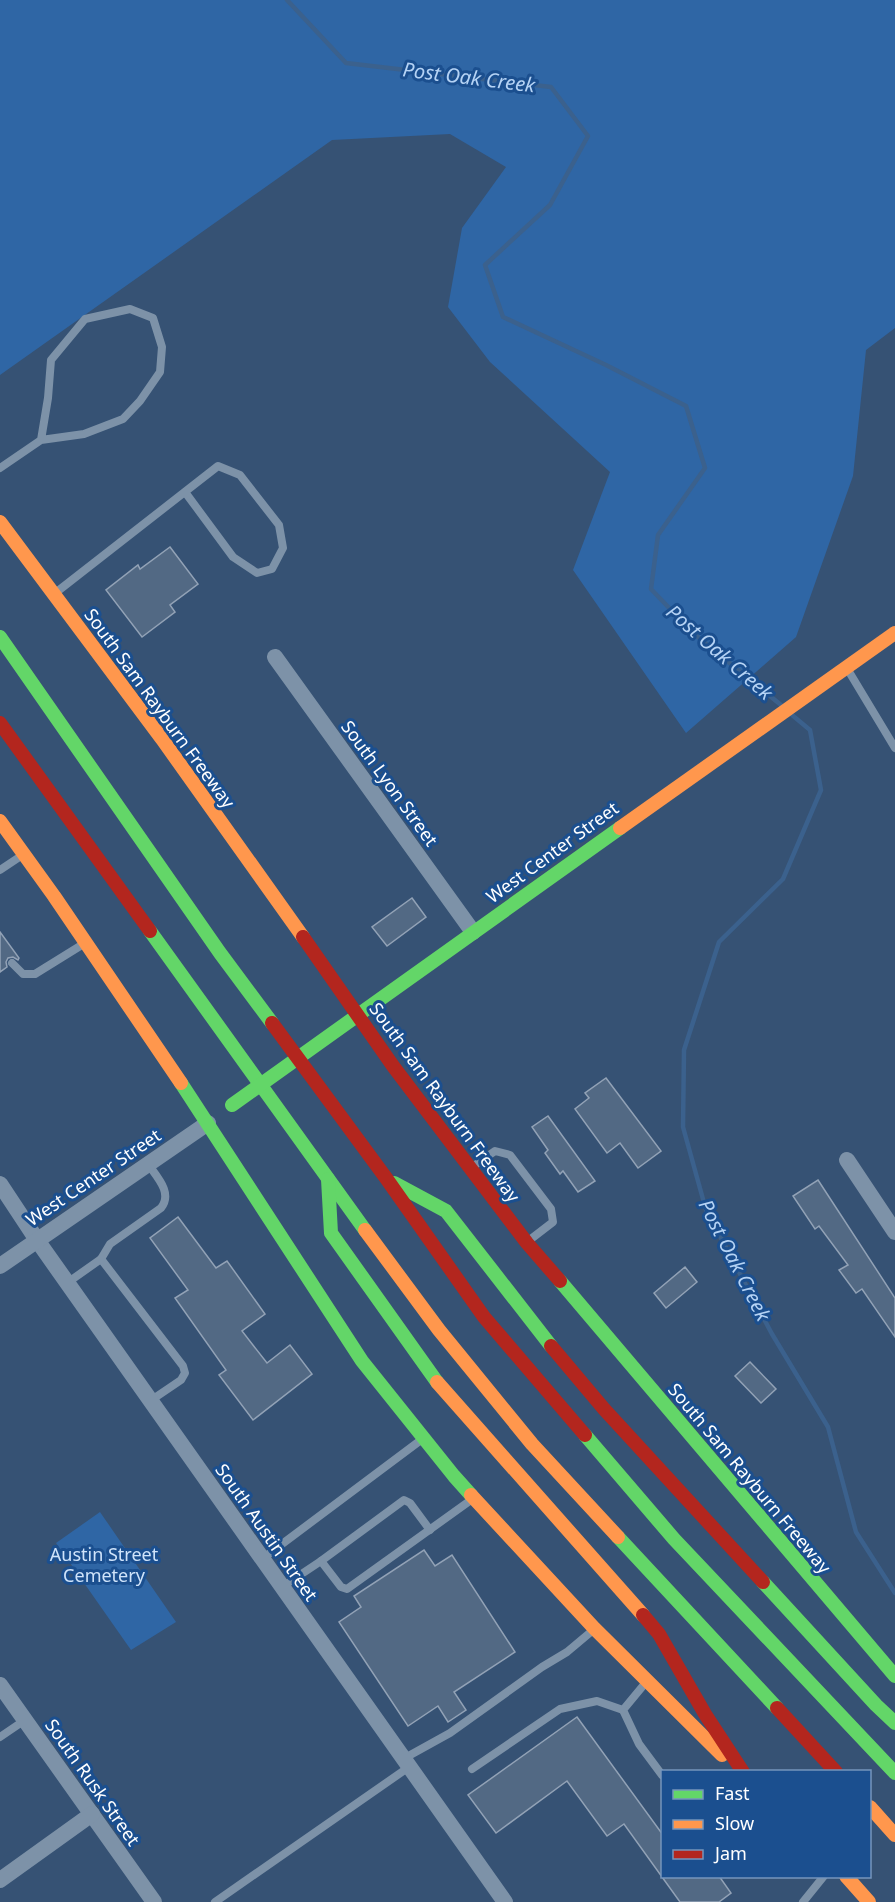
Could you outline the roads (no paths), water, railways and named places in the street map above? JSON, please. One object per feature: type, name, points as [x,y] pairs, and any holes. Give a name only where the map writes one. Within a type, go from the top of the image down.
[{"type":"main road","name":"South Sam Rayburn Freeway","points":[[0,522],[162,740],[393,1066],[527,1243],[895,1676]]},
{"type":"main road","name":"West Center Street","points":[[232,1105],[895,633]]},
{"type":"main road","points":[[0,637],[220,953],[386,1178],[484,1317],[674,1539],[895,1773]]},
{"type":"main road","points":[[0,723],[439,1330],[532,1444],[834,1770]]},
{"type":"main road","points":[[0,820],[208,1122],[362,1361],[474,1498],[594,1628],[739,1770]]},
{"type":"main road","points":[[386,1178],[446,1211],[541,1334],[604,1409],[895,1723]]},
{"type":"main road","points":[[328,1179],[331,1233],[438,1383],[659,1634],[740,1770]]},
{"type":"main road","points":[[871,1808],[895,1835]]},
{"type":"main road","points":[[848,1878],[869,1902]]},
{"type":"street","name":"South Lyon Street","points":[[275,657],[473,932]]},
{"type":"street","name":"West Center Street","points":[[0,1266],[208,1122]]},
{"type":"street","points":[[847,1160],[895,1232]]},
{"type":"street","name":"South Austin Street","points":[[0,1184],[67,1284],[505,1902]]},
{"type":"street","name":"South Rusk Street","points":[[0,1685],[154,1902]]},
{"type":"street","points":[[0,1880],[92,1815]]},
{"type":"lane","points":[[0,468],[41,440],[84,434],[123,419],[140,402],[160,372],[162,347],[153,318],[130,309],[85,320],[51,360],[41,440]]},
{"type":"lane","points":[[54,594],[218,466],[240,475],[279,525],[283,548],[272,569],[257,573],[232,557],[185,492]]},
{"type":"lane","points":[[846,667],[895,748]]},
{"type":"lane","points":[[0,870],[24,854]]},
{"type":"lane","points":[[12,963],[23,974],[35,974],[86,943]]},
{"type":"lane","points":[[471,1168],[495,1151],[510,1155],[550,1209],[553,1222],[527,1243]]},
{"type":"lane","points":[[67,1284],[101,1259],[110,1244],[161,1208],[166,1202],[166,1194],[148,1164]]},
{"type":"lane","points":[[101,1259],[183,1366],[185,1373],[181,1380],[150,1401]]},
{"type":"lane","points":[[262,1559],[424,1438]]},
{"type":"lane","points":[[321,1561],[341,1587],[347,1589],[474,1498]]},
{"type":"lane","points":[[282,1587],[404,1500],[410,1503],[430,1530]]},
{"type":"lane","points":[[215,1902],[406,1763],[542,1667],[567,1652],[594,1628]]},
{"type":"lane","points":[[623,1710],[647,1681]]},
{"type":"lane","points":[[472,1769],[560,1709],[597,1701],[623,1710],[639,1744],[661,1772]]},
{"type":"lane","points":[[0,1737],[25,1720]]},
{"type":"lane","points":[[803,1902],[822,1878]]},
{"type":"waterway","name":"Post Oak Creek","points":[[287,0],[346,63],[551,87],[588,136],[550,205],[485,265],[503,317],[606,365],[686,406],[705,468],[658,535],[651,589],[694,634],[781,705]]},
{"type":"waterway","name":"Post Oak Creek","points":[[792,715],[810,730],[821,790],[783,879],[719,942],[684,1050],[683,1127],[706,1210],[772,1334],[828,1427],[856,1532],[895,1593]]},
{"type":"park label","name":"Austin Street Cemetery","points":[[104,1564]]}]
